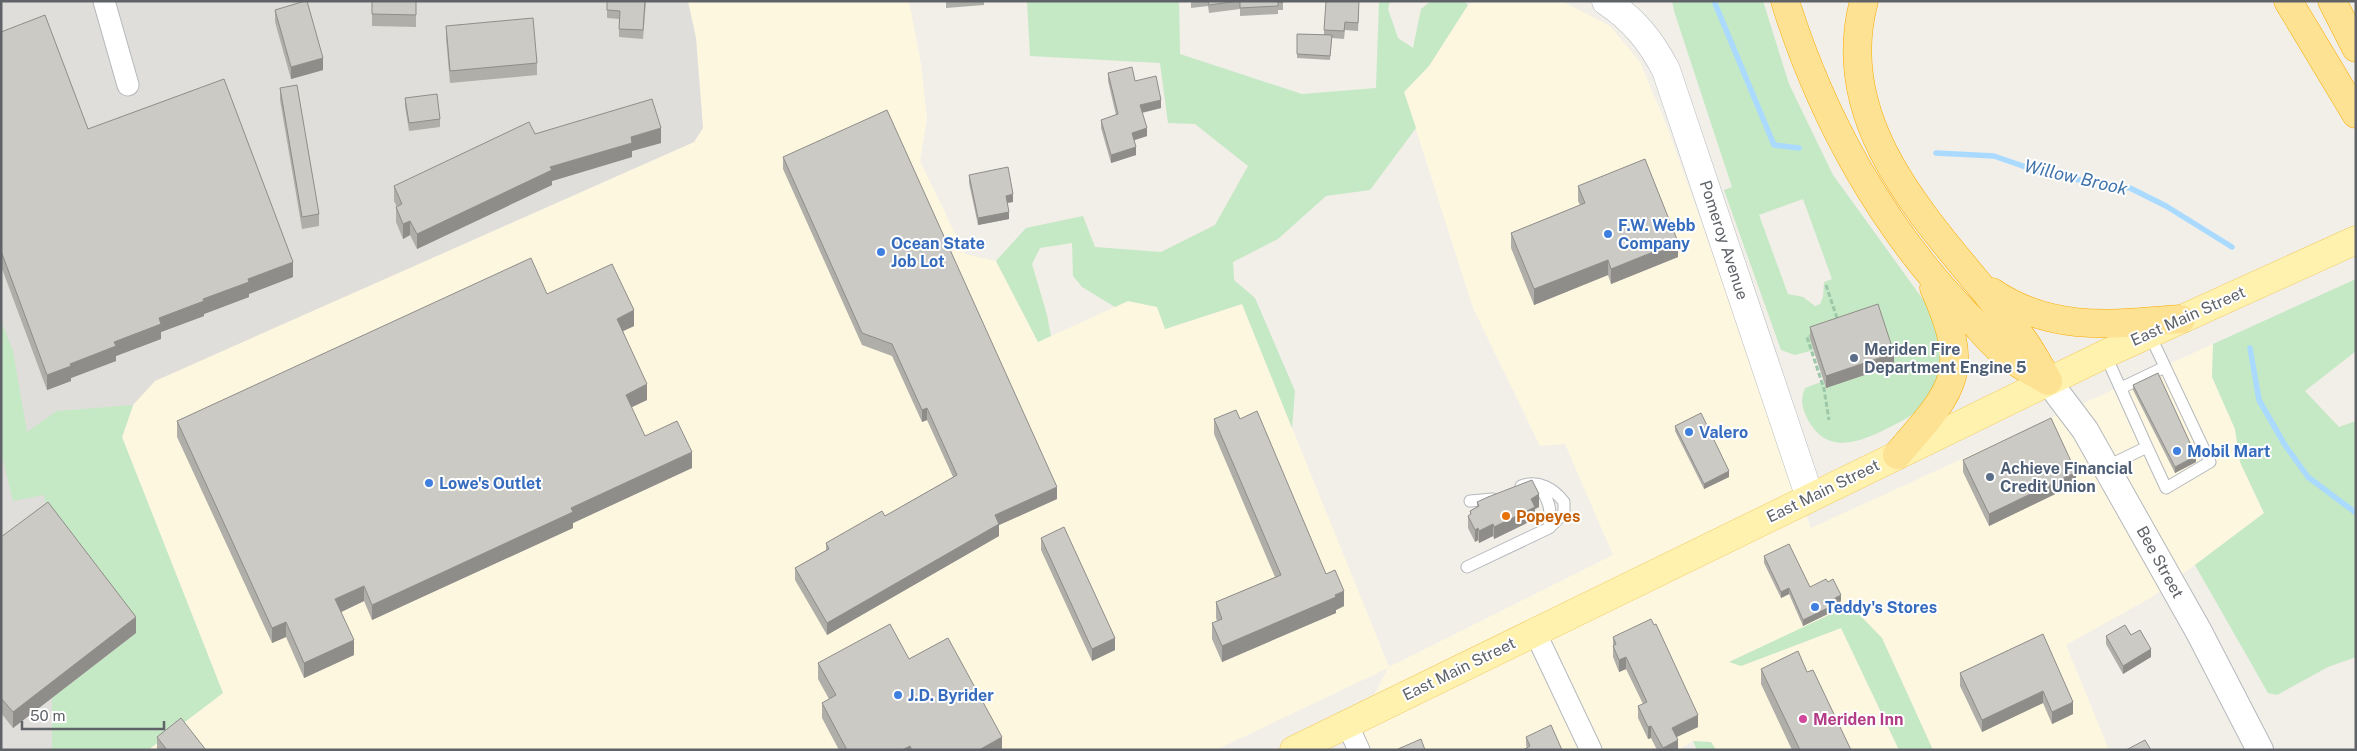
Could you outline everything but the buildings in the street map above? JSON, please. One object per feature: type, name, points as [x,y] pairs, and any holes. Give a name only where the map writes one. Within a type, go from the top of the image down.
[{"type":"highway","points":[[1785,1],[1803,56],[1831,120],[1867,185],[1922,265],[1951,299],[2006,355],[2048,381]]},
{"type":"highway","points":[[1864,1],[1858,38],[1858,68],[1863,97],[1874,131],[1889,163],[1912,200],[2023,339],[2048,381]]},
{"type":"highway","points":[[2288,1],[2356,114]]},
{"type":"highway","points":[[2332,1],[2356,48]]},
{"type":"highway","points":[[1897,455],[1943,399],[1951,384],[1955,370],[1955,352],[1950,331],[1936,292],[1922,265]]},
{"type":"highway","points":[[1974,280],[2016,306],[2056,320],[2104,324],[2181,318]]},
{"type":"main road","name":"Pomeroy Avenue","points":[[1606,1],[1640,28],[1655,49],[1666,70],[1810,498]]},
{"type":"main road","name":"East Main Street","points":[[1294,750],[2048,381],[2181,318],[2356,240]]},
{"type":"street","points":[[104,1],[128,84]]},
{"type":"street","name":"Bee Street","points":[[2048,381],[2073,412],[2106,467],[2199,632],[2260,750]]},
{"type":"street","points":[[1535,632],[1591,750]]},
{"type":"street","points":[[1347,724],[1359,750]]},
{"type":"lane","points":[[2105,354],[2121,388],[2138,413],[2166,488],[2210,462],[2183,419],[2172,397],[2165,367],[2149,333]]},
{"type":"lane","points":[[2121,388],[2165,367]]},
{"type":"lane","points":[[2106,467],[2148,439]]},
{"type":"lane","points":[[1467,567],[1549,528],[1551,512],[1549,502],[1538,485],[1529,483],[1489,501],[1470,501]]},
{"type":"path","points":[[1826,285],[1840,326]]},
{"type":"path","points":[[1815,334],[1807,337],[1824,389],[1829,420]]},
{"type":"shaded area","points":[[1,1],[688,1],[696,38],[703,128],[694,142],[155,381],[133,405],[122,437],[136,633],[52,698],[52,750],[1,750]]},
{"type":"shaded area","points":[[688,1],[909,1],[921,64],[927,118],[920,161],[965,254],[996,261],[1038,342],[1128,301],[1157,307],[1166,329],[1242,304],[1389,667],[1613,555],[1565,444],[1540,446],[1473,308],[1404,92],[1429,66],[1468,5],[1476,1],[1562,1],[1610,26],[1640,62],[1668,129],[1811,528],[2213,344],[2212,377],[2235,429],[2240,462],[2264,513],[2152,597],[2066,645],[2109,750],[1933,750],[1882,638],[1850,605],[1741,666],[1841,628],[1899,750],[1716,750],[1711,742],[1693,741],[1678,750],[1345,750],[1388,668],[1216,750],[148,750],[223,693],[122,437],[133,405],[154,381],[694,142],[703,128],[696,38]]},
{"type":"green space","points":[[1027,1],[1179,1],[1180,54],[1302,94],[1376,88],[1379,1],[1390,1],[1388,9],[1398,38],[1413,48],[1421,9],[1431,1],[1464,1],[1468,5],[1429,66],[1404,92],[1416,128],[1370,190],[1326,196],[1278,239],[1233,262],[1234,280],[1255,298],[1295,391],[1292,428],[1242,304],[1165,329],[1157,307],[1128,301],[1115,307],[1082,287],[1073,276],[1072,243],[1040,248],[1032,264],[1051,336],[1038,342],[996,261],[1026,228],[1083,216],[1095,247],[1161,252],[1215,225],[1248,166],[1195,124],[1168,123],[1160,63],[1030,56]]},
{"type":"green space","points":[[1672,1],[1763,1],[1789,84],[1833,175],[1927,305],[1947,361],[1927,401],[1905,419],[1870,436],[1847,442],[1836,442],[1826,439],[1816,432],[1808,420],[1802,404],[1805,388],[1824,381],[1814,350],[1795,355],[1781,350],[1724,190],[1732,187]],"holes":[[[1803,199],[1832,279],[1824,282],[1823,297],[1820,304],[1815,306],[1803,297],[1788,294],[1759,215]]]},
{"type":"green space","points":[[2356,279],[2356,351],[2305,391],[2339,427],[2356,421],[2356,657],[2328,667],[2277,695],[2268,693],[2195,565],[2264,513],[2240,462],[2235,429],[2212,377],[2213,344]]},
{"type":"green space","points":[[1,321],[13,351],[27,432],[57,411],[133,405],[122,437],[223,693],[148,750],[52,750],[52,698],[136,633],[48,517],[44,495],[13,501],[1,452]]},
{"type":"green space","points":[[1850,605],[1882,638],[1933,750],[1899,750],[1841,628],[1741,666],[1729,662]]},
{"type":"green space","points":[[1693,741],[1711,742],[1716,750],[1697,750]]},
{"type":"waterway","name":"Willow Brook","points":[[1714,1],[1774,145],[1799,148]]},
{"type":"waterway","name":"Willow Brook","points":[[1936,153],[1994,156],[2049,175],[2130,188],[2166,206],[2232,247]]},
{"type":"waterway","name":"Willow Brook","points":[[2250,348],[2259,400],[2285,445],[2308,477],[2356,513]]},
{"type":"place","name":"F.W. Webb Company","points":[[1608,234]]},
{"type":"place","name":"Ocean State Job Lot","points":[[881,252]]},
{"type":"place","name":"Meriden Fire Department Engine 5","points":[[1854,358]]},
{"type":"place","name":"Valero","points":[[1689,432]]},
{"type":"place","name":"Mobil Mart","points":[[2177,451]]},
{"type":"place","name":"Achieve Financial Credit Union","points":[[1990,477]]},
{"type":"place","name":"Lowe's Outlet","points":[[429,483]]},
{"type":"place","name":"Popeyes","points":[[1506,516]]},
{"type":"place","name":"Teddy's Stores","points":[[1815,607]]},
{"type":"place","name":"J.D. Byrider","points":[[898,695]]},
{"type":"place","name":"Meriden Inn","points":[[1803,719]]}]
